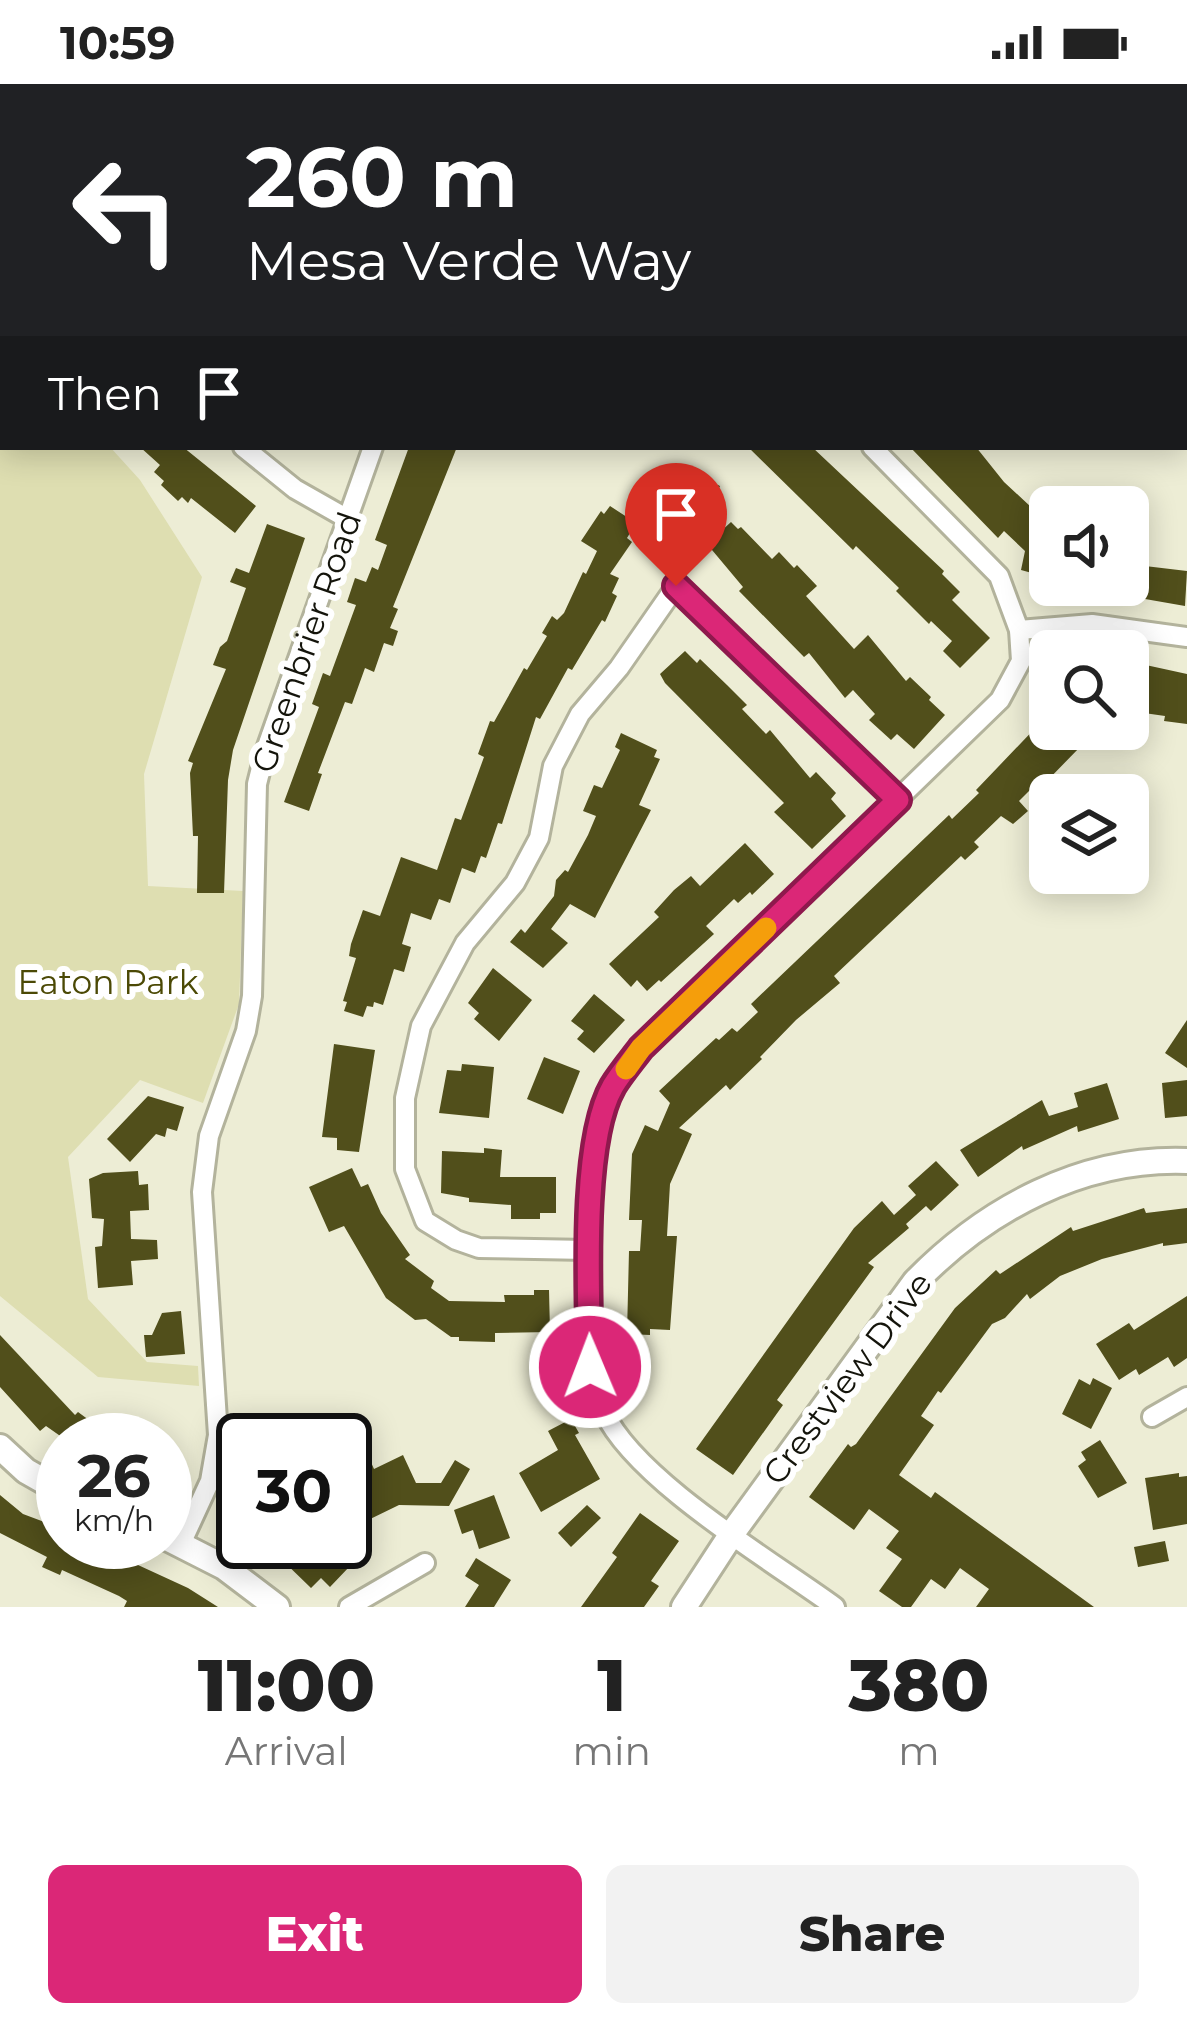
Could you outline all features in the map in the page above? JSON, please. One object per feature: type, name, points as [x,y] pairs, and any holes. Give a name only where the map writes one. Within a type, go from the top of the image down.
[{"type":"main road","name":"Crestview Drive","points":[[684,1607],[915,1282],[966,1234],[1037,1192],[1076,1176],[1117,1166],[1187,1161]]},
{"type":"main road","points":[[0,1447],[36,1477]]},
{"type":"main road","points":[[192,1551],[224,1567],[278,1607]]},
{"type":"street","points":[[247,450],[295,489],[346,518]]},
{"type":"street","name":"Greenbrier Road","points":[[192,1510],[210,1481],[218,1435],[202,1192],[209,1136],[246,1031],[252,996],[257,784],[372,450]]},
{"type":"street","points":[[835,1607],[632,1454],[604,1412],[590,1367],[588,1250],[596,1141],[611,1089],[641,1048],[1000,700],[1021,661],[1019,630],[999,576],[875,450]]},
{"type":"street","points":[[588,1250],[479,1248],[456,1240],[425,1221],[405,1169],[405,1098],[421,1026],[465,944],[515,883],[539,838],[553,766],[580,715],[676,586],[898,800]]},
{"type":"street","points":[[1019,630],[1092,625],[1187,637]]},
{"type":"street","points":[[1152,1417],[1187,1397]]},
{"type":"street","points":[[350,1607],[425,1563]]},
{"type":"green space","name":"Eaton Park","points":[[0,450],[113,450],[140,480],[202,577],[144,774],[148,886],[243,891],[239,1004],[203,1103],[140,1080],[68,1157],[88,1299],[147,1362],[198,1366],[199,1386],[98,1377],[0,1296]]},
{"type":"building","points":[[143,450],[187,450],[256,506],[235,533],[191,498],[188,503],[182,497],[178,501],[154,472],[160,465]]},
{"type":"building","points":[[408,450],[456,450],[393,607],[398,609],[390,628],[398,631],[393,646],[384,643],[374,672],[365,668],[352,704],[345,702],[309,811],[284,802],[319,707],[312,704],[323,673],[330,676],[356,605],[347,602],[355,578],[366,582],[372,567],[378,570],[387,545],[375,540]]},
{"type":"building","points":[[751,450],[815,450],[944,571],[960,592],[952,600],[990,638],[960,668],[943,651],[952,641],[931,621],[929,624],[856,546],[853,550]]},
{"type":"building","points":[[913,450],[978,450],[1029,505],[1029,572],[1021,570],[1025,551],[1004,531],[998,538]]},
{"type":"building","points":[[673,464],[720,486],[699,530],[661,508],[667,496],[660,492]]},
{"type":"building","points":[[610,506],[636,523],[627,538],[632,542],[610,574],[619,578],[612,593],[617,596],[605,622],[602,620],[572,670],[568,668],[540,719],[536,717],[502,824],[498,823],[486,858],[481,856],[475,873],[462,868],[450,903],[439,899],[431,920],[411,913],[402,944],[411,947],[404,972],[394,969],[383,1005],[367,1006],[363,1017],[344,1011],[356,958],[349,956],[351,944],[363,910],[380,916],[401,857],[437,870],[484,757],[478,754],[490,721],[494,722],[524,668],[527,670],[547,636],[542,633],[552,616],[557,620],[564,613],[583,572],[586,574],[597,551],[581,541],[601,511],[604,514]]},
{"type":"building","points":[[731,522],[772,559],[779,552],[794,568],[797,565],[817,586],[806,596],[854,649],[868,635],[906,681],[910,677],[931,697],[945,715],[914,749],[897,734],[891,740],[869,720],[875,714],[853,690],[845,698],[809,653],[804,657],[739,591],[743,587],[707,544]]},
{"type":"building","points":[[267,524],[305,538],[233,750],[224,893],[197,893],[198,836],[193,836],[193,763],[188,761],[226,669],[213,665],[246,588],[230,582],[236,568],[249,573]]},
{"type":"building","points":[[1149,566],[1187,571],[1185,606],[1149,600]]},
{"type":"building","points":[[685,651],[697,663],[700,659],[747,705],[742,709],[766,734],[770,730],[810,778],[816,772],[836,793],[831,799],[846,816],[812,849],[774,812],[784,803],[665,683],[660,674]]},
{"type":"building","points":[[1149,666],[1187,674],[1187,724],[1164,721],[1165,716],[1149,714]]},
{"type":"building","points":[[621,733],[657,750],[654,757],[660,759],[639,805],[651,810],[595,918],[570,904],[551,929],[568,943],[543,968],[510,942],[521,929],[525,933],[554,896],[556,880],[568,872],[588,835],[596,816],[583,811],[594,785],[602,788],[620,750],[615,747]]},
{"type":"building","points":[[1029,735],[1029,750],[1077,750],[1054,774],[1029,774],[1029,791],[1019,801],[1028,811],[1013,824],[1001,816],[974,842],[979,847],[965,860],[961,856],[834,976],[840,983],[796,1020],[762,1059],[679,1128],[692,1134],[670,1184],[667,1236],[677,1236],[670,1330],[627,1334],[629,1251],[640,1251],[642,1220],[629,1220],[632,1154],[645,1125],[658,1131],[670,1103],[659,1091],[716,1038],[732,1028],[737,1032],[758,1012],[751,1004],[949,815],[952,819],[979,793],[976,790]]},
{"type":"building","points":[[745,843],[774,874],[752,895],[738,903],[734,899],[706,926],[714,934],[661,982],[647,991],[637,980],[631,987],[609,964],[659,917],[654,912],[674,890],[691,876],[700,886]]},
{"type":"building","points":[[493,968],[532,1000],[499,1041],[474,1019],[479,1013],[468,1003]]},
{"type":"building","points":[[594,994],[625,1020],[594,1053],[577,1039],[584,1031],[571,1021]]},
{"type":"building","points":[[1187,1020],[1187,1068],[1165,1053]]},
{"type":"building","points":[[334,1044],[375,1050],[359,1152],[337,1150],[337,1138],[322,1137]]},
{"type":"building","points":[[544,1057],[580,1071],[563,1114],[527,1099]]},
{"type":"building","points":[[462,1064],[494,1067],[489,1118],[439,1113],[447,1070],[461,1071]]},
{"type":"building","points":[[1187,1080],[1187,1116],[1165,1118],[1162,1083]]},
{"type":"building","points":[[1107,1083],[1119,1119],[1078,1132],[1077,1126],[1023,1150],[1022,1146],[978,1177],[960,1150],[1042,1100],[1049,1116],[1078,1107],[1074,1093]]},
{"type":"building","points":[[148,1096],[184,1107],[177,1131],[167,1128],[165,1137],[156,1134],[130,1162],[107,1139]]},
{"type":"building","points":[[484,1148],[502,1150],[500,1177],[556,1177],[556,1213],[540,1213],[540,1219],[511,1219],[511,1205],[469,1202],[469,1198],[441,1193],[442,1151],[484,1153]]},
{"type":"building","points":[[936,1161],[959,1185],[931,1211],[926,1206],[906,1224],[909,1228],[868,1263],[874,1267],[777,1400],[783,1405],[733,1475],[696,1449],[854,1228],[882,1201],[894,1215],[916,1195],[908,1186]]},
{"type":"building","points":[[352,1168],[361,1187],[368,1184],[410,1255],[405,1259],[434,1281],[431,1288],[449,1301],[505,1302],[504,1295],[549,1290],[550,1332],[495,1333],[495,1342],[459,1341],[426,1319],[415,1320],[386,1298],[344,1226],[329,1232],[309,1187]]},
{"type":"building","points":[[138,1171],[139,1185],[148,1184],[149,1210],[130,1211],[131,1239],[157,1240],[158,1259],[131,1261],[133,1285],[98,1288],[95,1247],[102,1246],[104,1219],[92,1218],[89,1179],[103,1173]]},
{"type":"building","points":[[1144,1208],[1146,1213],[1187,1208],[1187,1243],[1163,1243],[1102,1259],[1060,1276],[1030,1299],[1027,1294],[1005,1318],[992,1324],[938,1391],[921,1416],[934,1425],[899,1475],[931,1498],[935,1492],[1094,1607],[976,1607],[989,1589],[960,1568],[945,1589],[931,1579],[911,1607],[902,1607],[879,1591],[902,1559],[886,1548],[899,1531],[869,1509],[854,1530],[809,1497],[848,1444],[856,1444],[955,1308],[996,1270],[1000,1274],[1071,1227],[1073,1231]]},
{"type":"building","points":[[1187,1296],[1187,1358],[1174,1367],[1168,1357],[1139,1375],[1136,1369],[1119,1380],[1096,1344],[1129,1323],[1134,1330]]},
{"type":"building","points":[[181,1311],[185,1354],[146,1357],[144,1335],[152,1335],[162,1313]]},
{"type":"building","points":[[0,1335],[73,1413],[36,1413],[36,1427],[0,1387]]},
{"type":"building","points":[[1093,1378],[1112,1388],[1091,1429],[1062,1414],[1079,1379],[1090,1385]]},
{"type":"building","points":[[571,1419],[600,1479],[541,1512],[519,1473],[558,1450],[548,1431]]},
{"type":"building","points":[[1100,1440],[1127,1483],[1098,1498],[1078,1466],[1086,1460],[1081,1452]]},
{"type":"building","points":[[403,1455],[416,1483],[441,1483],[455,1460],[470,1469],[449,1506],[399,1505],[372,1518],[372,1464],[374,1469]]},
{"type":"building","points":[[1179,1473],[1179,1477],[1187,1476],[1187,1524],[1153,1530],[1145,1478]]},
{"type":"building","points":[[0,1495],[36,1519],[36,1551],[0,1533]]},
{"type":"building","points":[[494,1495],[510,1538],[479,1549],[473,1530],[462,1534],[454,1510]]},
{"type":"building","points":[[587,1505],[601,1518],[571,1547],[558,1533]]},
{"type":"building","points":[[640,1513],[679,1541],[651,1581],[659,1586],[644,1607],[581,1607],[617,1557],[612,1553]]},
{"type":"building","points":[[1165,1541],[1169,1561],[1138,1567],[1134,1547]]},
{"type":"building","points":[[476,1558],[511,1580],[494,1607],[465,1607],[479,1585],[465,1576]]},
{"type":"building","points":[[46,1569],[147,1569],[218,1607],[124,1607],[127,1601],[119,1596],[62,1570],[60,1575]]},
{"type":"building","points":[[291,1569],[347,1569],[330,1587],[321,1578],[311,1588]]},
{"type":"slow traffic","points":[[626,1069],[641,1048],[766,928]]},
{"type":"route","points":[[590,1367],[588,1250],[596,1141],[611,1089],[641,1048],[898,800],[676,586]]}]
